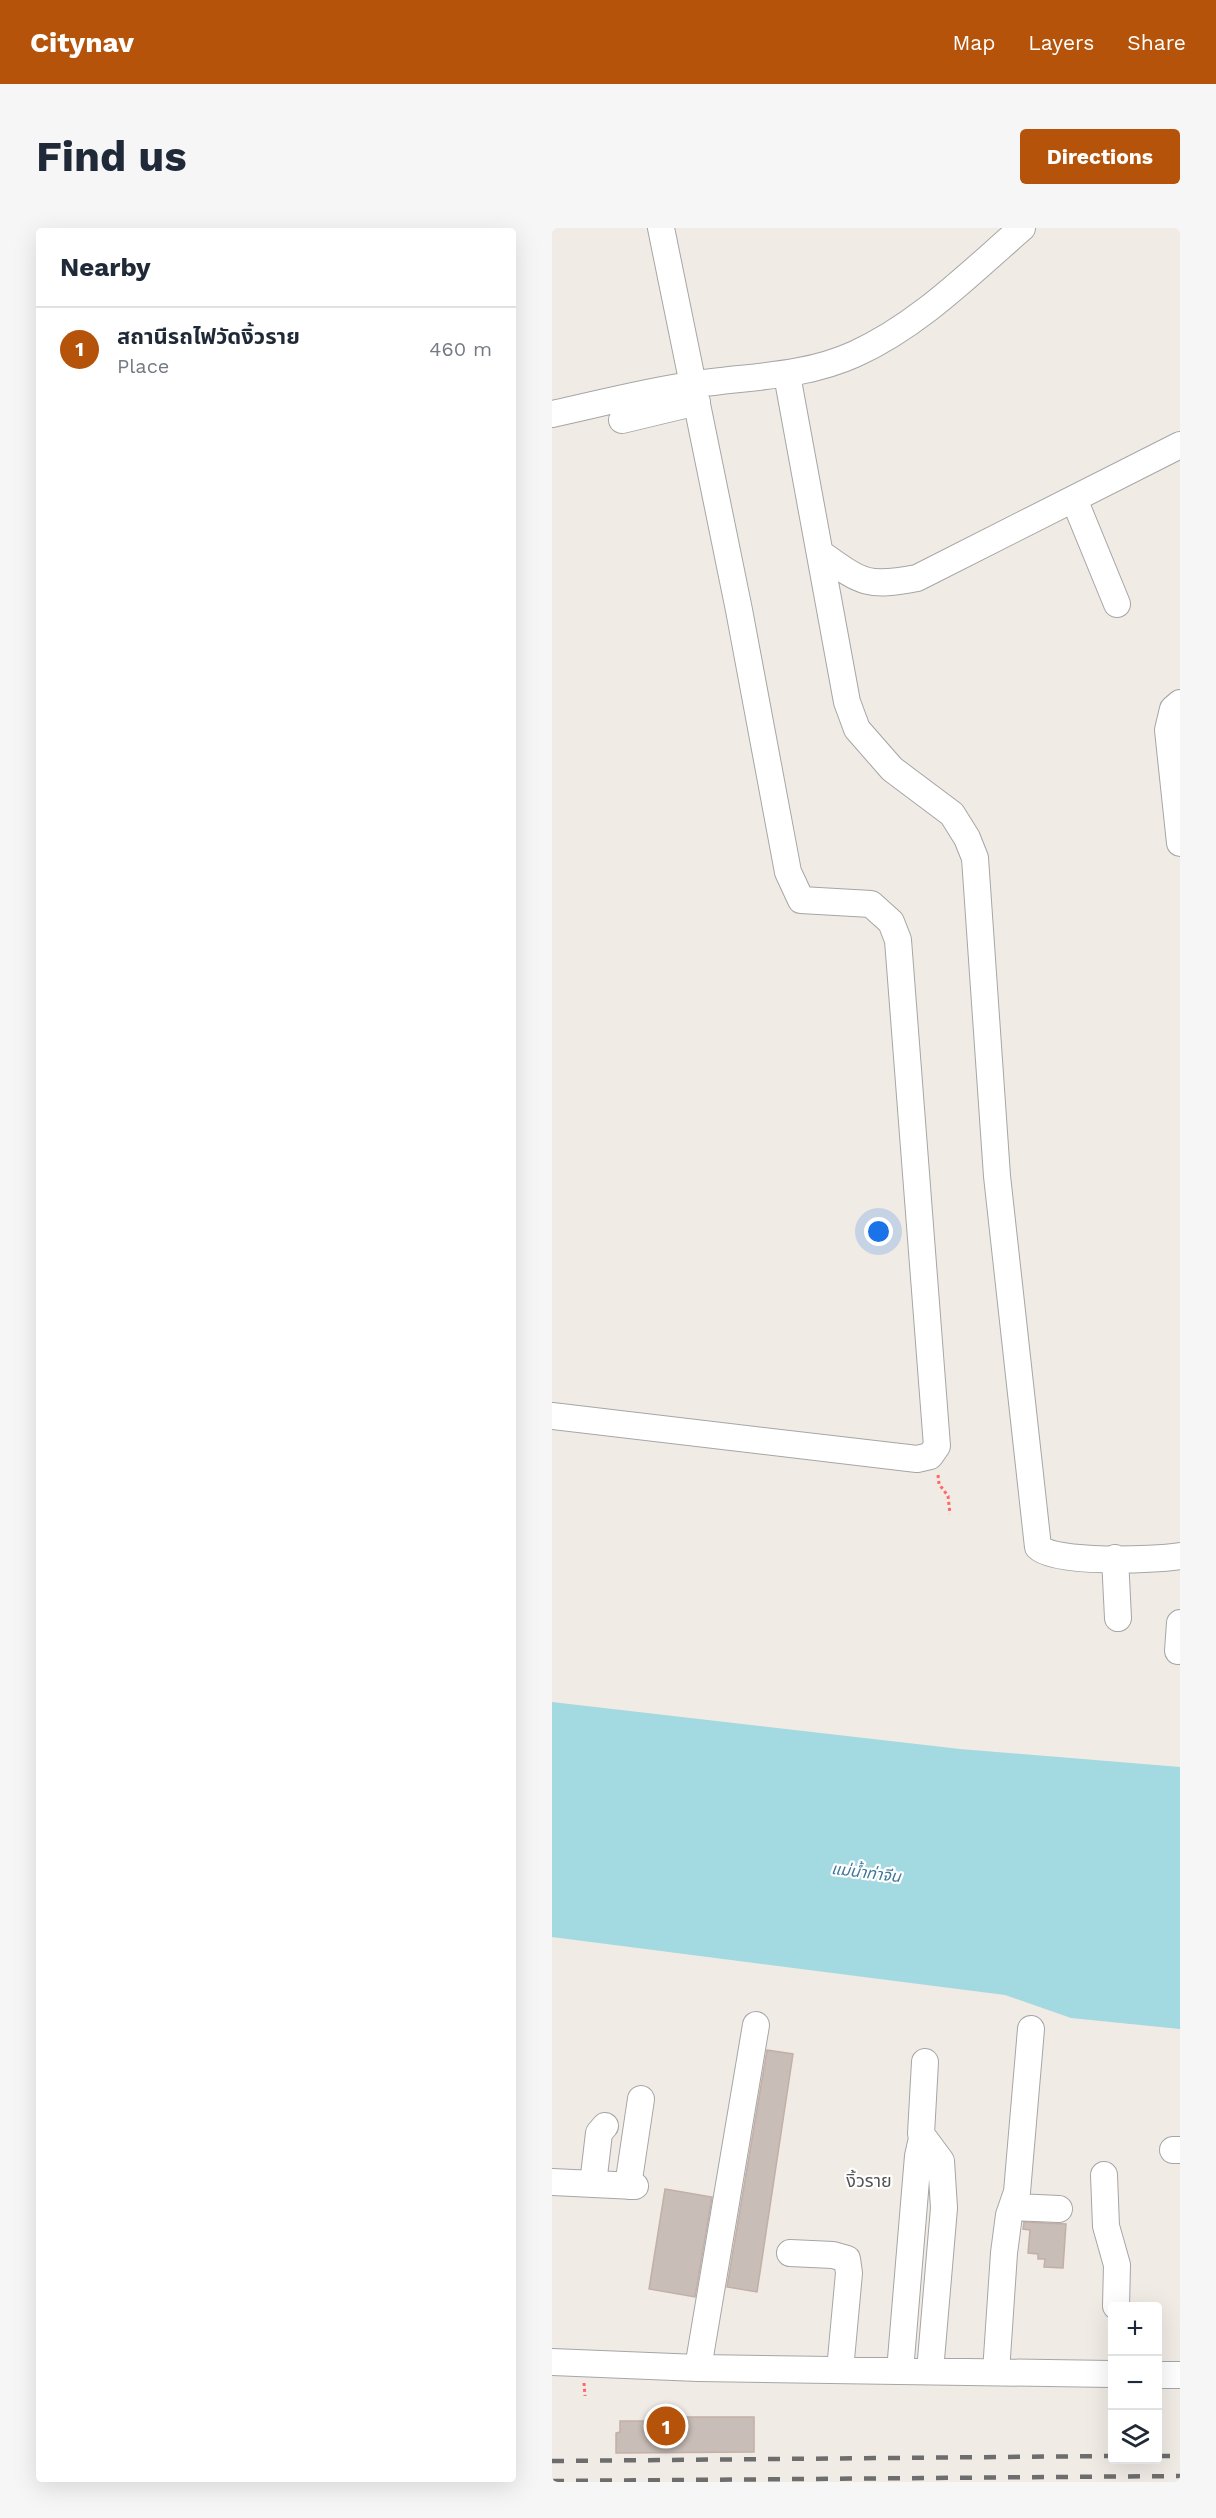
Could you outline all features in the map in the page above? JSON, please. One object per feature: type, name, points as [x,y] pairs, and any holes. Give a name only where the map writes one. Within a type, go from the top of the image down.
[{"type":"street","points":[[552,1416],[917,1459],[926,1458],[937,1450],[898,940],[891,922],[871,904],[801,900],[788,872],[661,228]]},
{"type":"street","points":[[552,414],[695,393],[787,375],[820,368],[856,354],[902,329],[1022,228]]},
{"type":"street","points":[[787,375],[847,702],[857,729],[892,769],[951,814],[967,838],[975,858],[997,1176],[1038,1547],[1043,1552],[1070,1558],[1177,1557]]},
{"type":"street","points":[[622,420],[695,393]]},
{"type":"street","points":[[820,553],[852,576],[881,585],[917,578],[1180,445]]},
{"type":"street","points":[[1074,499],[1118,604]]},
{"type":"street","points":[[1180,703],[1173,709],[1168,730],[1180,843]]},
{"type":"street","points":[[1118,1618],[1123,1558]]},
{"type":"street","points":[[1178,1651],[1180,1623]]},
{"type":"street","points":[[698,2368],[756,2025]]},
{"type":"street","points":[[996,2372],[1004,2253],[1017,2192],[1031,2029]]},
{"type":"street","points":[[900,2371],[918,2156],[922,2138],[925,2062]]},
{"type":"street","points":[[552,2182],[632,2186],[641,2099]]},
{"type":"street","points":[[593,2184],[599,2133],[605,2126]]},
{"type":"street","points":[[922,2138],[941,2161],[944,2208],[930,2371]]},
{"type":"street","points":[[1104,2175],[1106,2226],[1117,2265],[1116,2302]]},
{"type":"street","points":[[1013,2207],[1059,2209]]},
{"type":"street","points":[[790,2253],[833,2254],[847,2259],[849,2273],[840,2370]]},
{"type":"street","points":[[552,2362],[698,2368],[1108,2374]]},
{"type":"street","points":[[1162,2375],[1180,2375]]},
{"type":"path","points":[[937,1450],[938,1480],[948,1496],[950,1514]]},
{"type":"water","name":"แม่น้ำท่าจีน","points":[[552,1702],[960,1749],[1180,1767],[1180,2029],[1071,2018],[1005,1995],[552,1937]]},
{"type":"building","points":[[767,2050],[793,2054],[757,2292],[727,2287]]},
{"type":"building","points":[[665,2189],[712,2197],[695,2297],[649,2289]]},
{"type":"building","points":[[1024,2222],[1066,2224],[1063,2268],[1044,2267],[1045,2259],[1038,2259],[1038,2254],[1028,2253],[1030,2230],[1023,2229]]},
{"type":"building","points":[[657,2417],[754,2417],[754,2452],[616,2453],[616,2433],[620,2432],[620,2421],[657,2421]]},
{"type":"railway","points":[[552,2461],[1108,2456]]},
{"type":"railway","points":[[1162,2456],[1180,2456]]},
{"type":"railway","points":[[552,2481],[1180,2476]]},
{"type":"place","name":"สถานีรถไฟวัดงิ้วราย","points":[[666,2426]]},
{"type":"district","name":"งิ้วราย","points":[[869,2181]]}]
